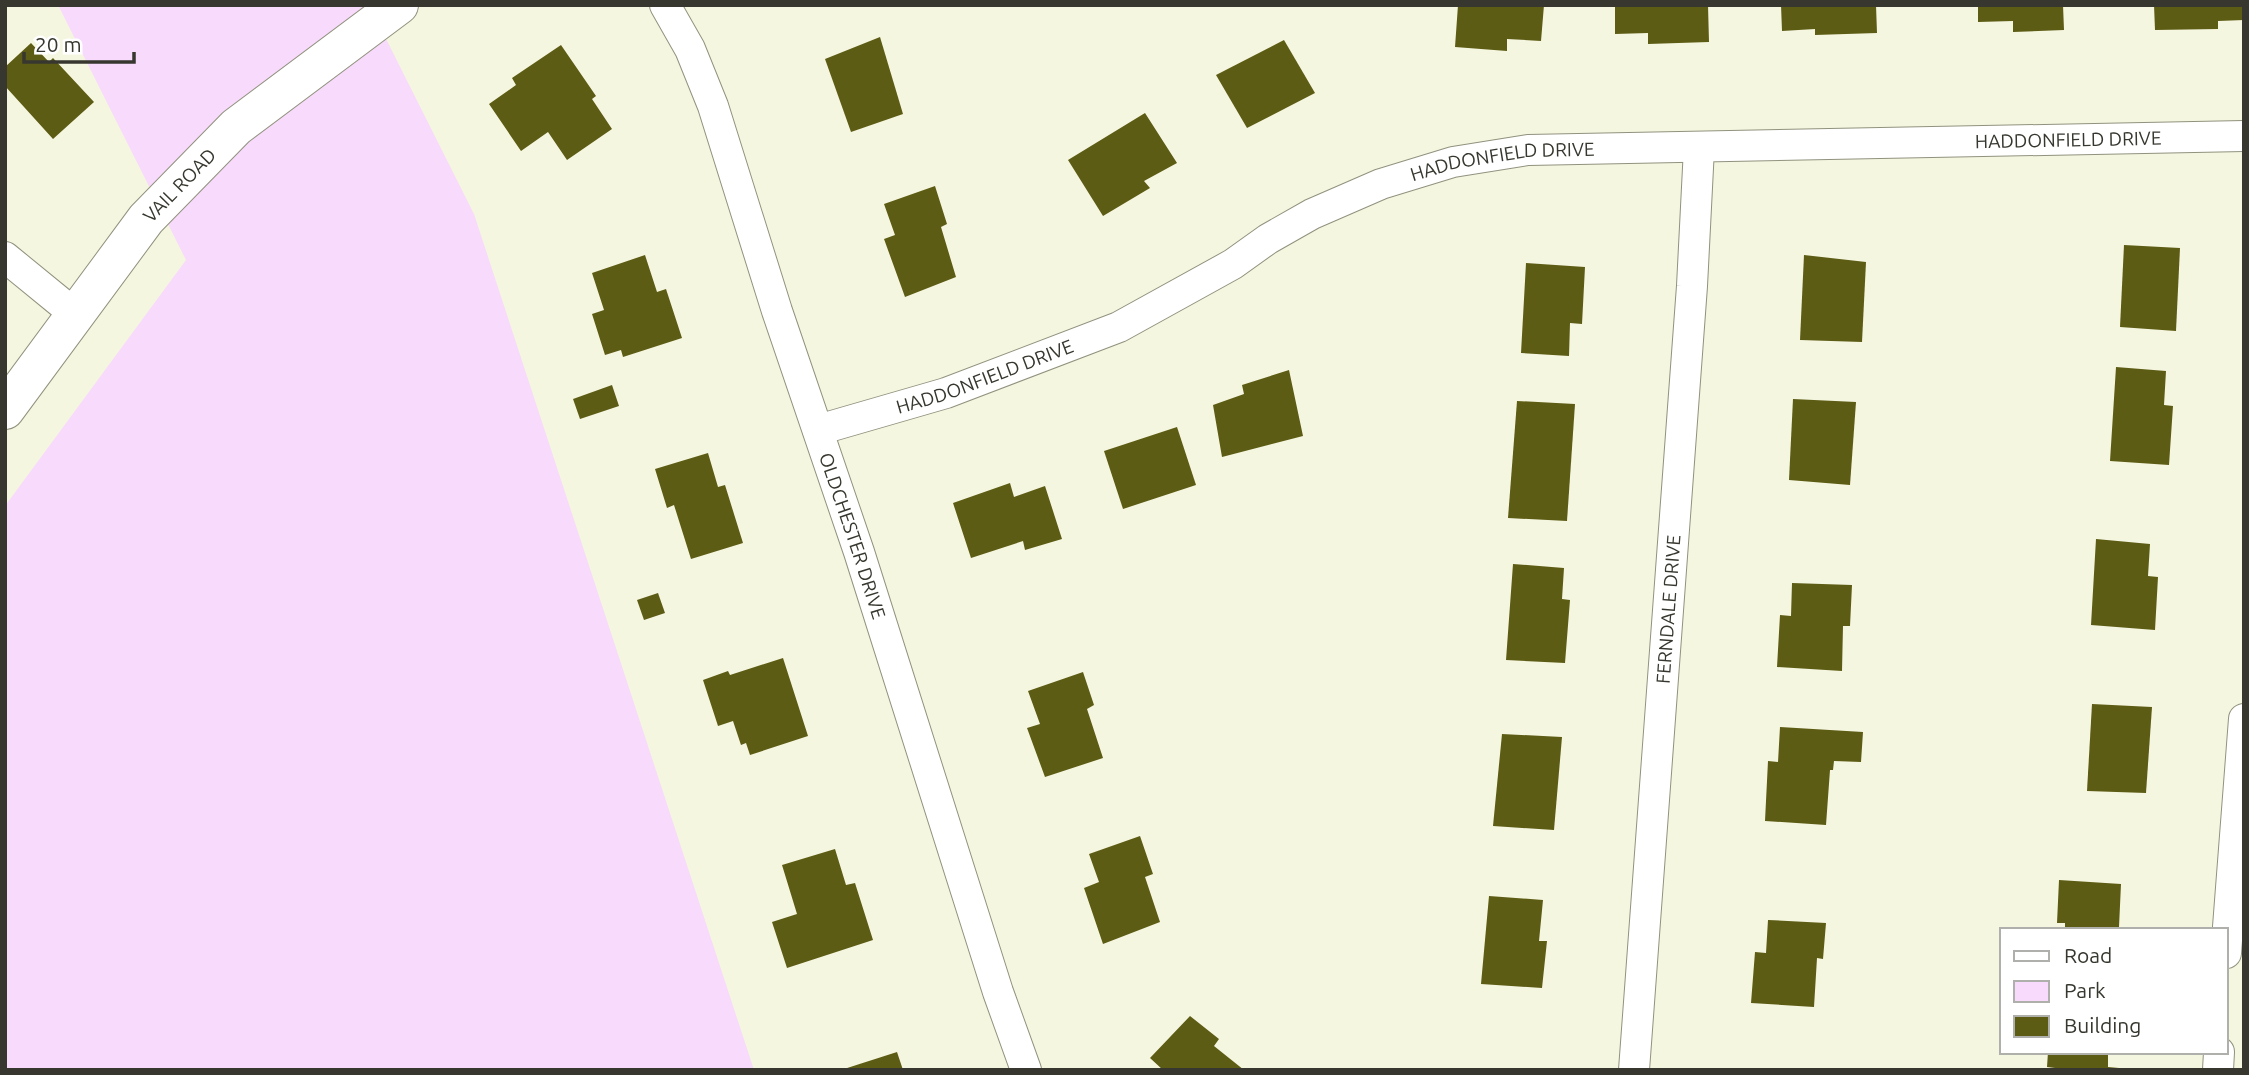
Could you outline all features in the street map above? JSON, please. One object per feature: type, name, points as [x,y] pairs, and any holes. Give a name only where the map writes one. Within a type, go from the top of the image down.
[{"type":"street","name":"OLDCHESTER DRIVE","points":[[665,5],[690,50],[713,106],[777,311],[859,552],[998,992],[1026,1070]]},
{"type":"street","name":"VAIL ROAD","points":[[5,410],[146,219],[236,127],[392,7]]},
{"type":"street","name":"HADDONFIELD DRIVE","points":[[818,430],[946,393],[1119,327],[1233,264],[1268,239],[1312,214],[1381,184],[1453,162],[1528,150],[2244,136]]},
{"type":"street","name":"FERNDALE DRIVE","points":[[1634,1070],[1690,314],[1699,148]]},
{"type":"street","points":[[5,257],[76,315]]},
{"type":"street","points":[[2228,928],[2244,719]]},
{"type":"green space","points":[[58,5],[369,5],[474,214],[754,1070],[5,1070],[5,506],[186,260]]},
{"type":"building","points":[[1458,5],[1544,5],[1541,41],[1507,39],[1507,51],[1455,47]]},
{"type":"building","points":[[1615,5],[1708,5],[1709,42],[1648,44],[1648,33],[1615,34]]},
{"type":"building","points":[[1781,5],[1876,5],[1877,33],[1815,35],[1815,29],[1782,31]]},
{"type":"building","points":[[1978,5],[2063,5],[2064,30],[2013,32],[2013,21],[1978,22]]},
{"type":"building","points":[[2154,5],[2244,5],[2244,20],[2218,21],[2218,29],[2155,30]]},
{"type":"building","points":[[880,37],[903,114],[851,132],[825,59]]},
{"type":"building","points":[[1284,40],[1315,93],[1247,128],[1216,75]]},
{"type":"building","points":[[31,43],[49,62],[53,58],[94,102],[53,139],[5,86],[5,67]]},
{"type":"building","points":[[561,45],[596,96],[592,99],[612,129],[567,160],[548,132],[521,151],[489,104],[516,85],[512,78]]},
{"type":"building","points":[[1145,113],[1177,163],[1144,181],[1150,188],[1103,216],[1068,160]]},
{"type":"building","points":[[935,186],[947,224],[941,227],[956,277],[905,297],[884,239],[895,235],[884,204]]},
{"type":"building","points":[[2124,245],[2180,248],[2176,331],[2120,327]]},
{"type":"building","points":[[645,255],[657,292],[666,289],[682,338],[623,357],[621,350],[605,355],[592,314],[604,310],[592,273]]},
{"type":"building","points":[[1804,255],[1866,262],[1862,342],[1800,340]]},
{"type":"building","points":[[1526,263],[1585,267],[1582,324],[1570,323],[1569,356],[1521,353]]},
{"type":"building","points":[[2116,367],[2166,371],[2164,405],[2173,406],[2169,465],[2110,461]]},
{"type":"building","points":[[1289,370],[1303,436],[1222,457],[1213,405],[1244,394],[1242,385]]},
{"type":"building","points":[[612,385],[619,406],[580,419],[573,399]]},
{"type":"building","points":[[1793,399],[1856,402],[1850,485],[1789,480]]},
{"type":"building","points":[[1517,401],[1575,404],[1567,521],[1508,518]]},
{"type":"building","points":[[1177,427],[1196,485],[1123,509],[1104,451]]},
{"type":"building","points":[[708,453],[718,487],[725,485],[743,543],[691,559],[674,505],[667,508],[655,469]]},
{"type":"building","points":[[1010,483],[1014,497],[1045,486],[1062,539],[1025,550],[1023,541],[971,558],[953,503]]},
{"type":"building","points":[[2096,539],[2150,544],[2148,576],[2158,577],[2155,630],[2091,625]]},
{"type":"building","points":[[1513,564],[1564,568],[1562,599],[1570,600],[1565,663],[1506,660]]},
{"type":"building","points":[[1792,583],[1852,585],[1850,626],[1843,626],[1842,671],[1777,667],[1780,615],[1791,616]]},
{"type":"building","points":[[658,593],[665,613],[644,620],[637,600]]},
{"type":"building","points":[[783,658],[808,736],[750,755],[746,743],[741,745],[733,721],[718,726],[703,680],[728,671],[730,675]]},
{"type":"building","points":[[1083,672],[1094,705],[1087,709],[1103,758],[1045,777],[1027,728],[1040,724],[1028,691]]},
{"type":"building","points":[[2092,704],[2152,707],[2146,793],[2087,791]]},
{"type":"building","points":[[1780,727],[1863,732],[1861,762],[1834,761],[1833,770],[1830,770],[1826,825],[1765,821],[1768,761],[1778,762]]},
{"type":"building","points":[[1502,734],[1562,737],[1554,830],[1493,826]]},
{"type":"building","points":[[1140,836],[1153,874],[1145,877],[1160,922],[1103,944],[1084,888],[1099,882],[1089,854]]},
{"type":"building","points":[[835,849],[846,885],[855,883],[873,940],[787,968],[772,922],[797,914],[782,865]]},
{"type":"building","points":[[2059,880],[2121,884],[2119,927],[2129,928],[2065,928],[2065,923],[2057,923]]},
{"type":"building","points":[[1489,896],[1543,900],[1539,941],[1547,941],[1542,988],[1481,984]]},
{"type":"building","points":[[1768,920],[1826,923],[1823,959],[1817,958],[1814,1007],[1751,1003],[1755,952],[1766,953]]},
{"type":"building","points":[[1190,1016],[1219,1039],[1214,1046],[1244,1070],[1163,1070],[1150,1058]]},
{"type":"building","points":[[897,1052],[903,1070],[844,1069]]},
{"type":"building","points":[[2048,1054],[2108,1054],[2108,1067],[2119,1070],[2055,1070],[2047,1067]]}]
